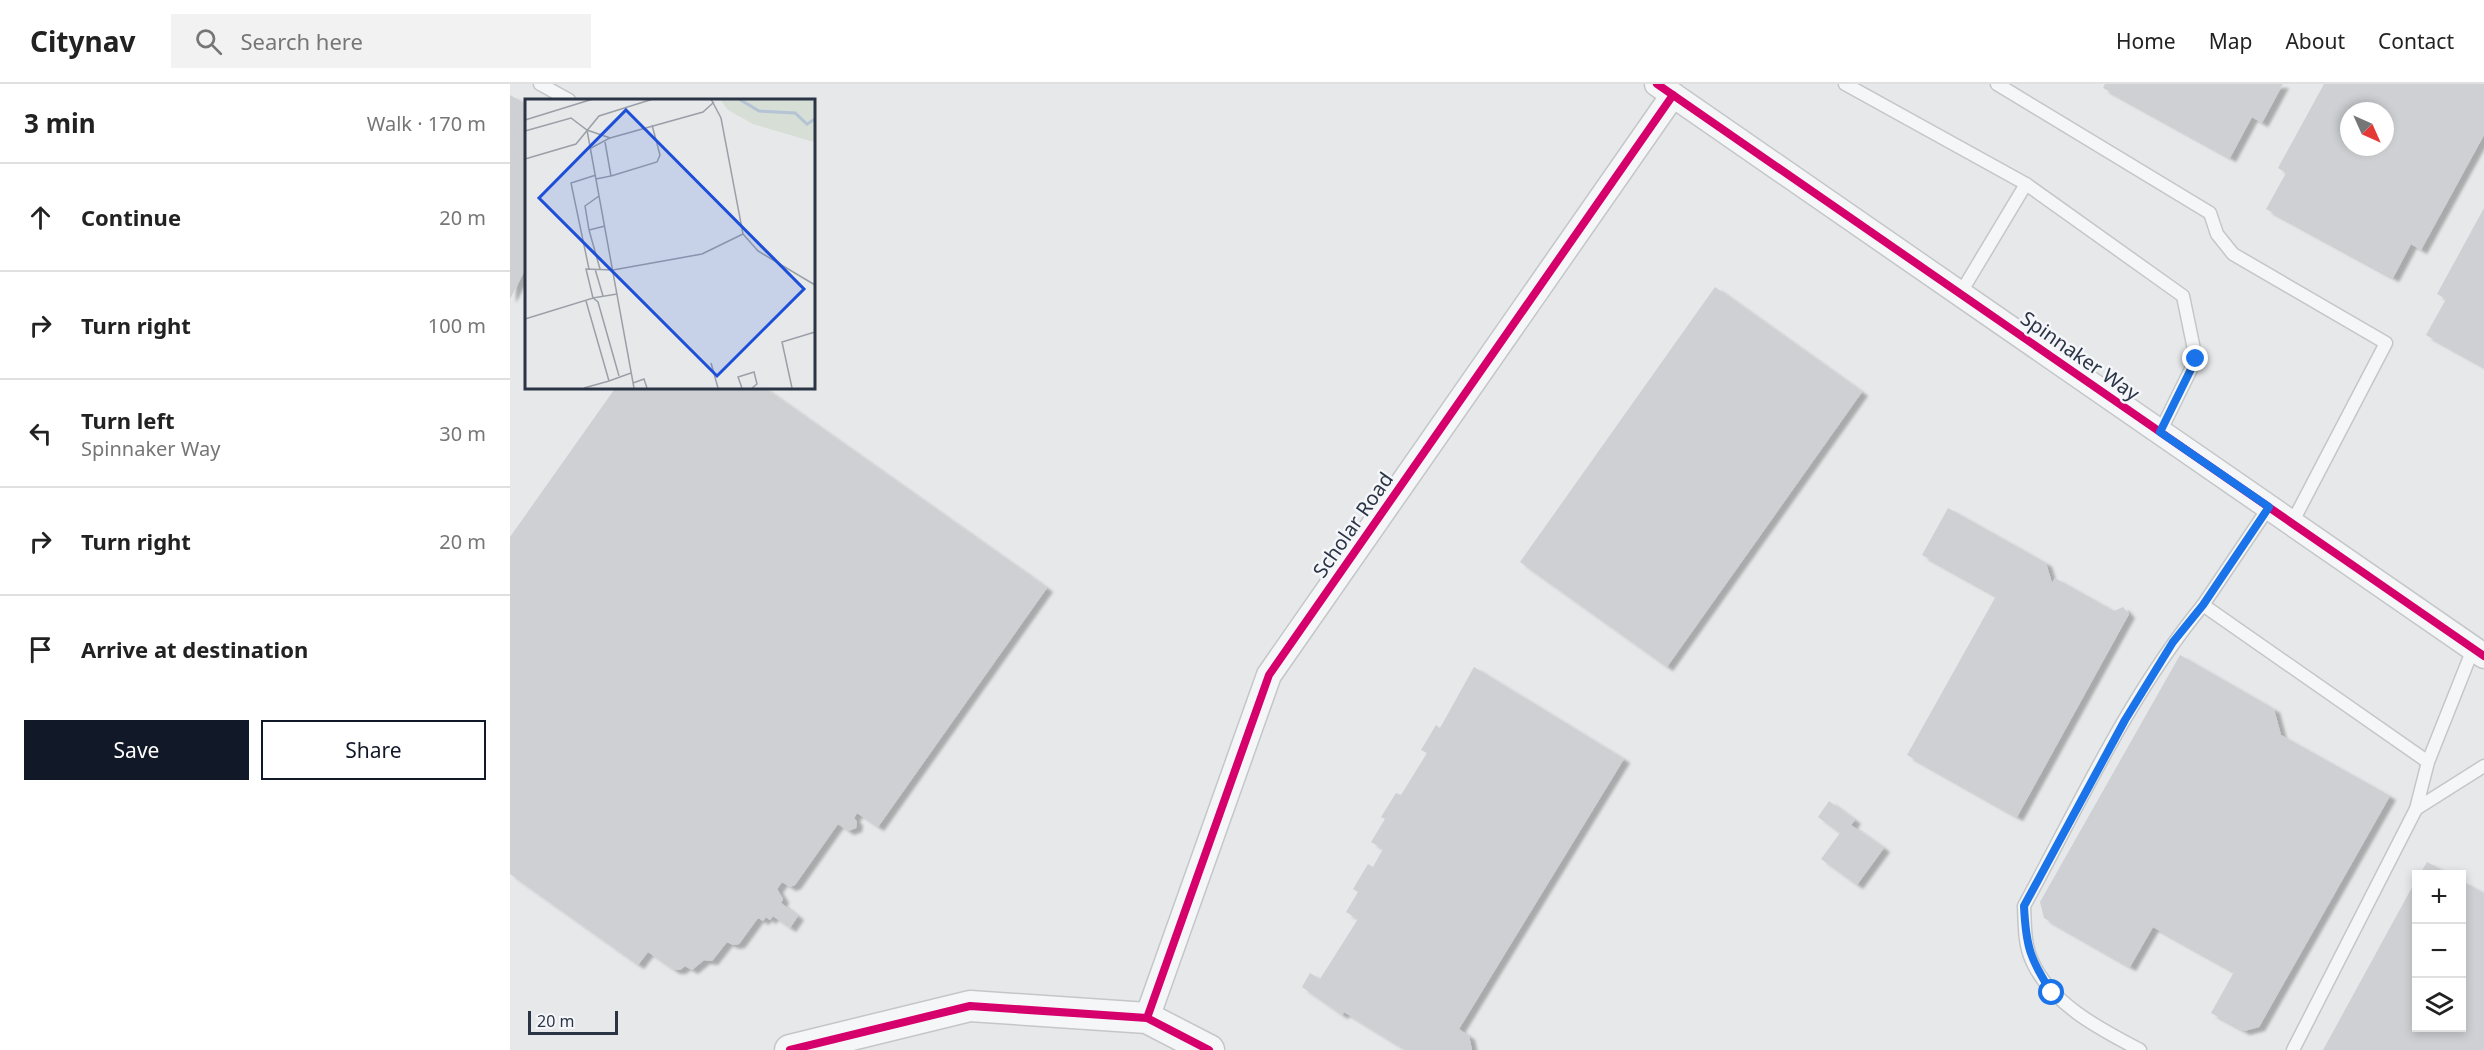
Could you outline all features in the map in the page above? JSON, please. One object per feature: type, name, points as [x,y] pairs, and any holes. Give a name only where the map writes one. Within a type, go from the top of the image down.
[{"type":"street","name":"Spinnaker Way","points":[[1672,88],[1960,294],[2479,652]]},
{"type":"street","name":"Scholar Road","points":[[1147,1018],[1269,675],[1672,88]]},
{"type":"street","points":[[790,1050],[970,1006],[1147,1018],[1209,1050]]},
{"type":"lane","points":[[540,84],[567,99]]},
{"type":"lane","points":[[1845,84],[2026,184],[2183,296],[2196,359],[2160,432]]},
{"type":"lane","points":[[1997,84],[2210,213],[2217,234],[2233,254],[2386,343],[2292,523]]},
{"type":"lane","points":[[1960,294],[2026,184]]},
{"type":"lane","points":[[2140,1050],[2111,1034],[2052,993],[2031,960],[2025,938],[2024,906],[2125,720],[2173,642],[2203,605],[2269,507]]},
{"type":"lane","points":[[2203,605],[2428,762]]},
{"type":"lane","points":[[2293,1050],[2416,809],[2428,762],[2479,652]]},
{"type":"lane","points":[[2416,809],[2484,766]]},
{"type":"building","points":[[2105,84],[2283,84],[2262,123],[2252,117],[2230,158],[2103,88]]},
{"type":"building","points":[[2324,84],[2484,84],[2484,135],[2421,250],[2411,244],[2393,278],[2266,209],[2286,173],[2278,168]]},
{"type":"building","points":[[510,95],[525,103],[525,270],[510,299]]},
{"type":"building","points":[[2484,208],[2484,367],[2426,335],[2446,299],[2437,294]]},
{"type":"building","points":[[1715,287],[1862,392],[1667,667],[1520,562]]},
{"type":"building","points":[[615,388],[764,388],[1047,588],[878,827],[857,813],[854,818],[857,822],[856,828],[848,831],[838,824],[795,885],[790,887],[782,882],[777,889],[783,899],[781,903],[798,916],[790,928],[773,916],[770,920],[766,917],[763,921],[758,918],[739,944],[733,945],[727,942],[712,961],[704,960],[692,970],[685,966],[680,970],[674,970],[648,952],[638,965],[510,874],[510,537]]},
{"type":"building","points":[[1948,508],[2046,563],[2052,583],[2055,578],[2114,611],[2123,607],[2129,614],[2017,817],[1907,755],[1996,596],[1922,555]]},
{"type":"building","points":[[2180,655],[2274,709],[2281,735],[2390,796],[2259,1027],[2244,1031],[2211,1013],[2234,972],[2153,927],[2130,967],[2044,918],[2040,902]]},
{"type":"building","points":[[1474,667],[1624,759],[1459,1029],[1469,1036],[1472,1050],[1406,1050],[1344,1012],[1342,1015],[1302,987],[1310,973],[1320,979],[1358,919],[1346,912],[1358,892],[1353,889],[1368,864],[1373,867],[1383,849],[1371,842],[1385,819],[1381,817],[1396,793],[1401,795],[1427,753],[1421,750],[1436,725],[1440,728]]},
{"type":"building","points":[[1829,801],[1855,820],[1851,825],[1884,848],[1857,885],[1821,859],[1840,833],[1818,817]]},
{"type":"building","points":[[2427,862],[2442,870],[2422,870]]},
{"type":"building","points":[[2466,883],[2484,893],[2484,1050],[2323,1050],[2412,887],[2412,1032],[2466,1032]]},
{"type":"cycle path","points":[[1657,84],[2484,656]]},
{"type":"cycle path","points":[[1147,1018],[1269,675],[1673,95]]},
{"type":"cycle path","points":[[790,1050],[970,1006],[1147,1018],[1209,1050]]},
{"type":"route","points":[[2052,993],[2031,960],[2025,938],[2024,906],[2125,720],[2173,642],[2203,605],[2269,507],[2160,432],[2196,359]]}]
